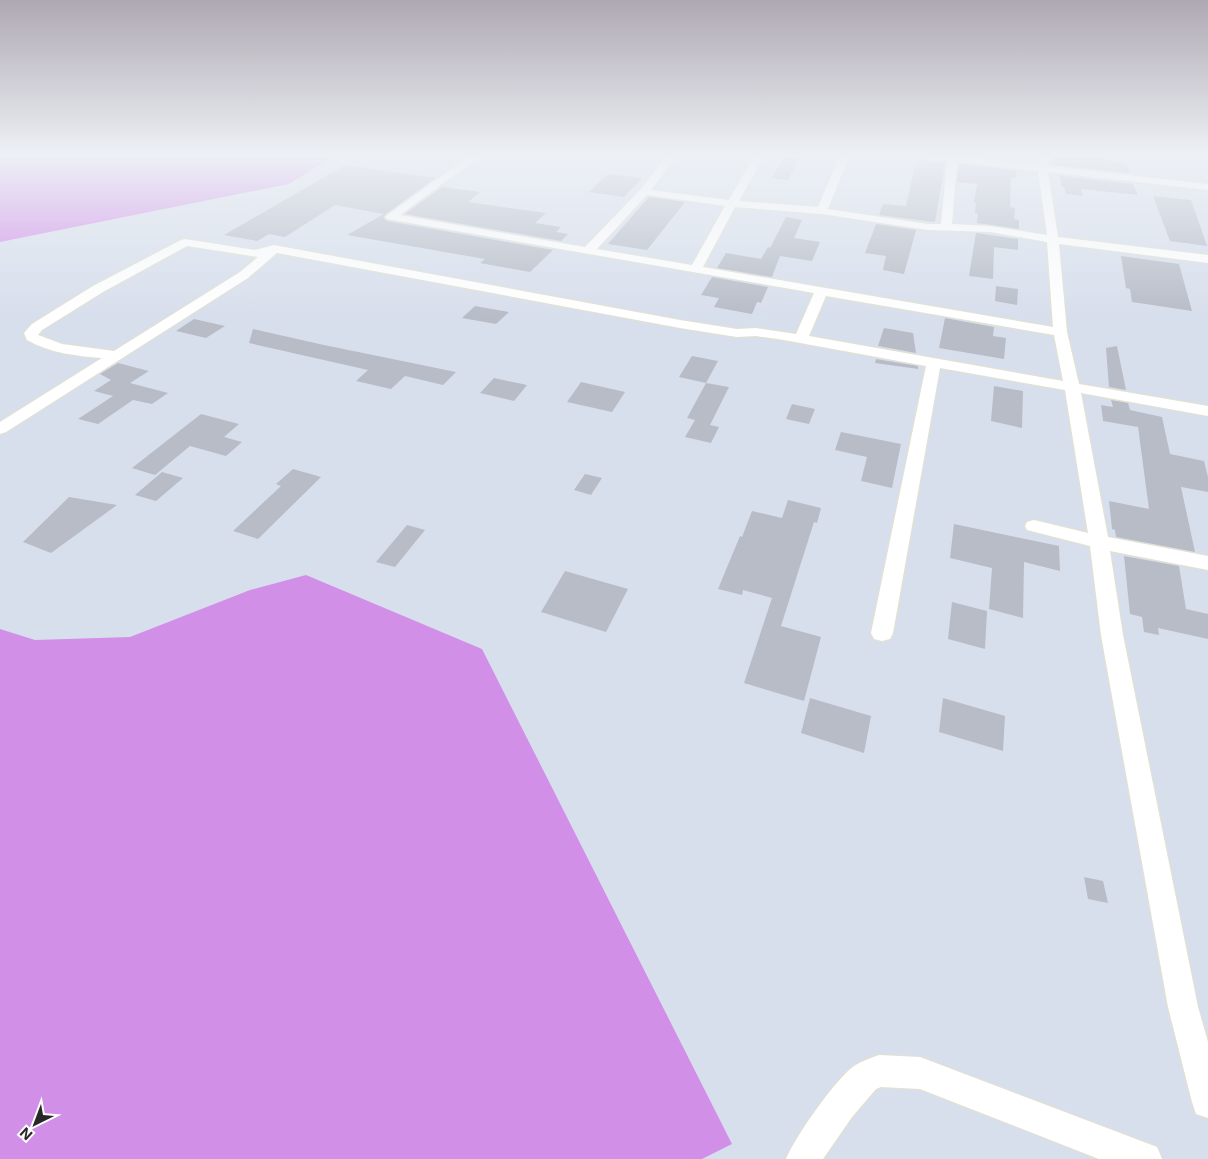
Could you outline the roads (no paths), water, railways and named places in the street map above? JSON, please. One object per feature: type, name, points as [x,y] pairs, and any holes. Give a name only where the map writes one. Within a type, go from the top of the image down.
[{"type":"street","points":[[403,208],[391,217],[1060,332]]},
{"type":"street","points":[[589,250],[629,208]]},
{"type":"street","points":[[696,268],[732,208]]},
{"type":"street","points":[[785,208],[822,211],[946,228],[990,229],[1053,240],[1208,259]]},
{"type":"street","points":[[946,228],[948,208]]},
{"type":"street","points":[[1049,208],[1053,240],[1060,332],[1072,387],[1099,542],[1112,636],[1183,1007],[1208,1102]]},
{"type":"street","points":[[115,356],[39,342],[32,337],[31,333],[36,327],[98,289],[185,242],[255,254],[274,249],[539,296],[680,324],[737,333],[756,332],[1208,411]]},
{"type":"street","points":[[0,429],[244,275],[274,249]]},
{"type":"street","points":[[801,340],[821,291]]},
{"type":"street","points":[[882,633],[934,363]]},
{"type":"street","points":[[1034,526],[1099,542],[1208,563]]},
{"type":"street","points":[[803,1159],[840,1105],[865,1078],[879,1071],[920,1073],[1028,1116],[1145,1159]]}]
